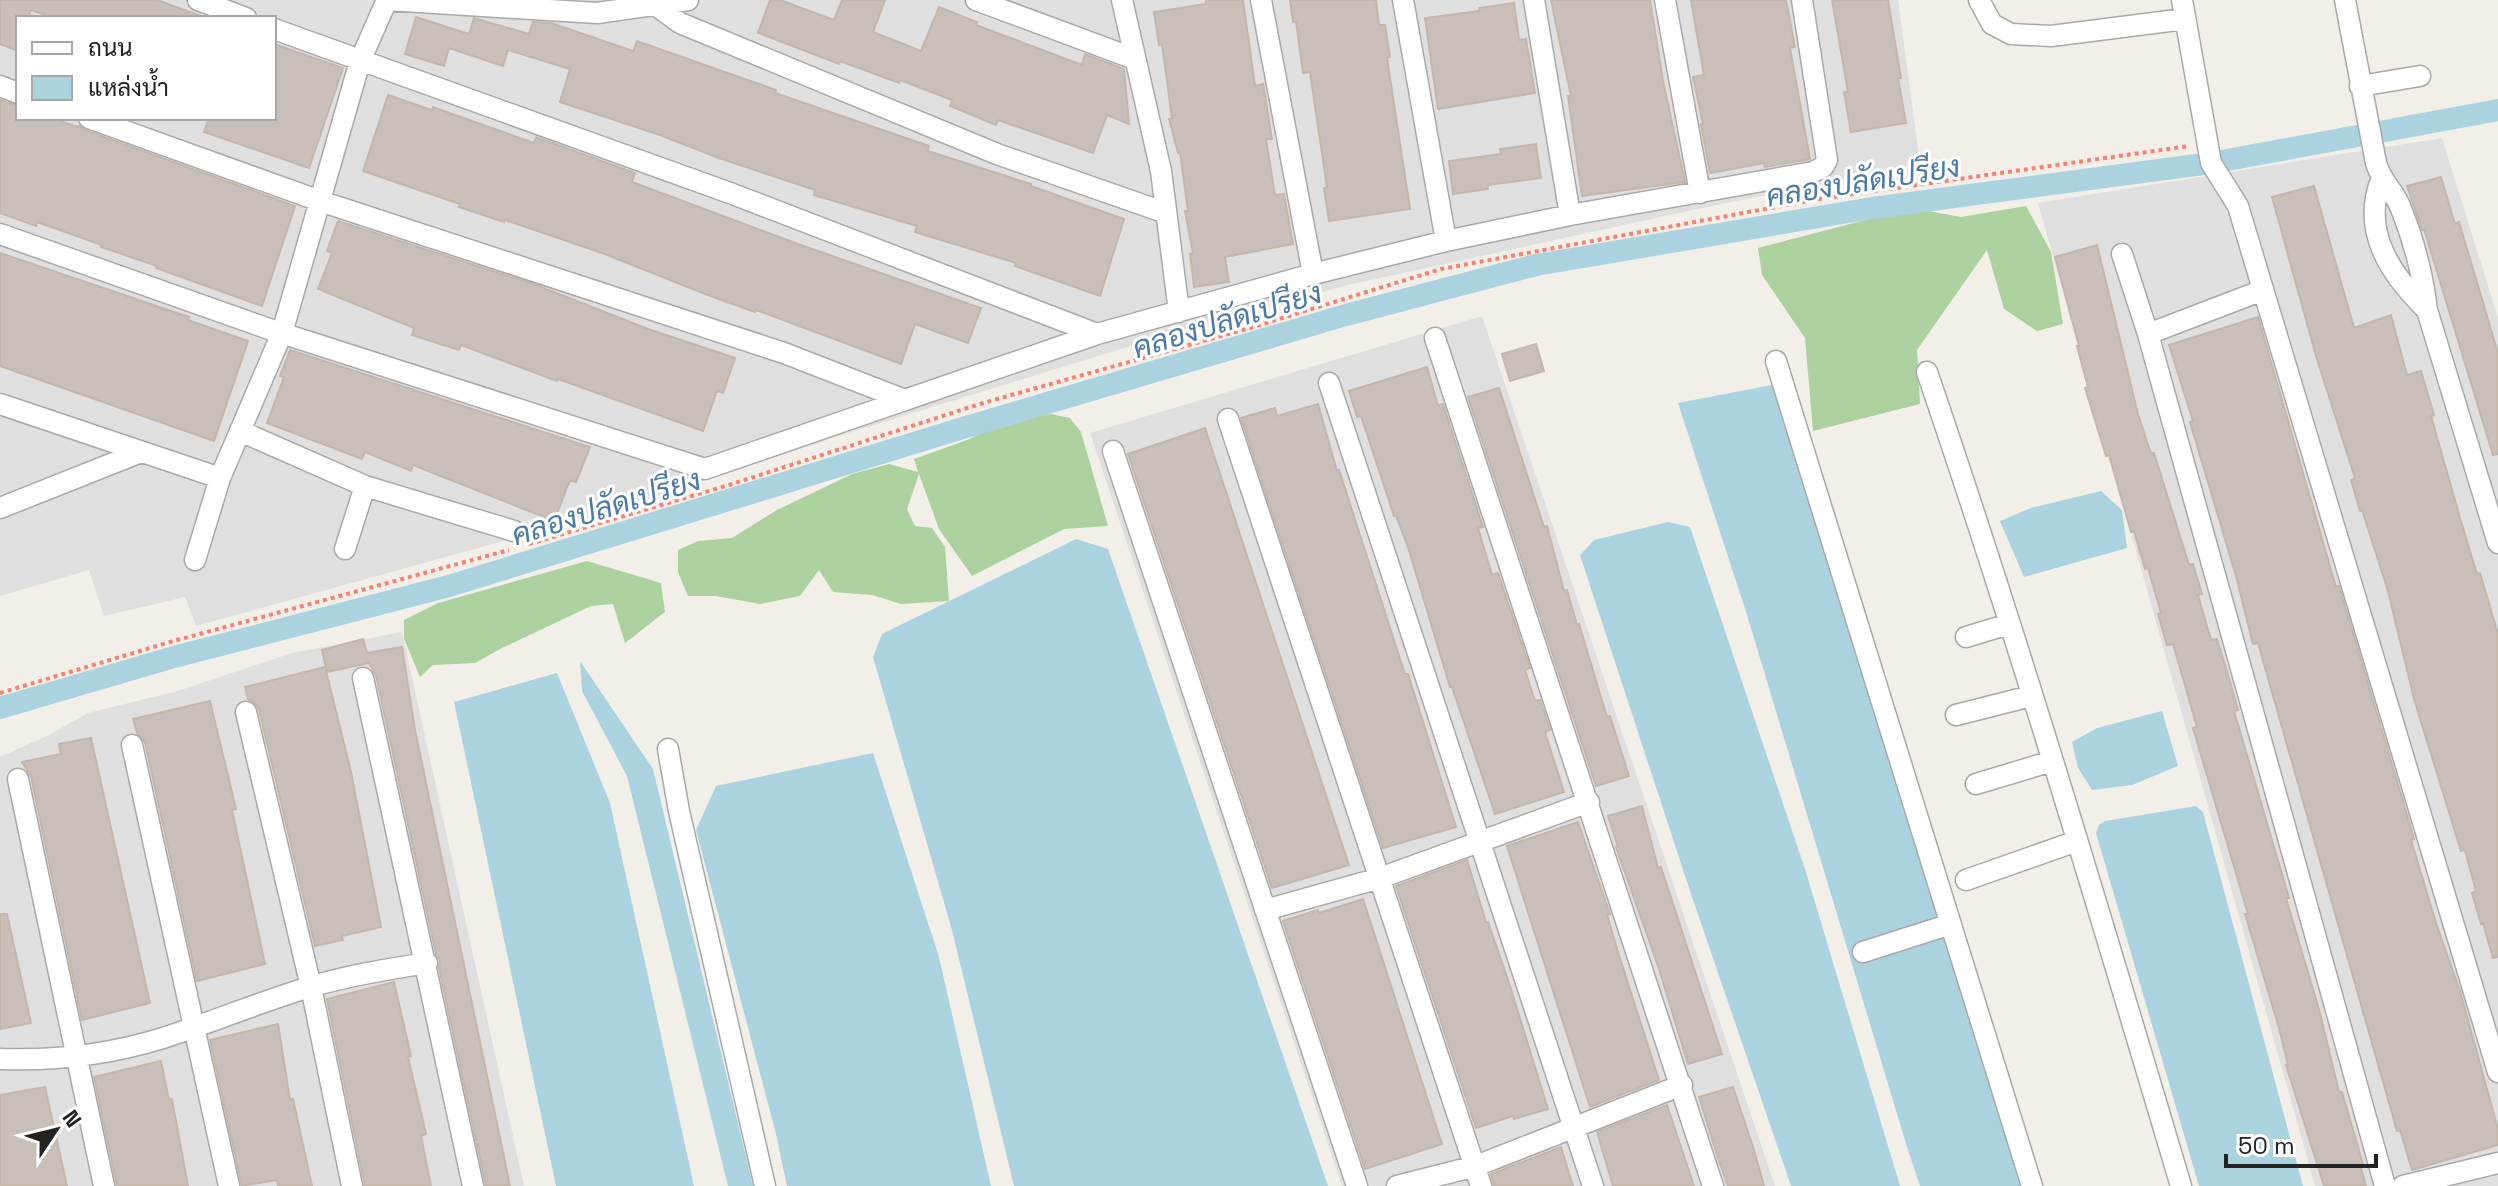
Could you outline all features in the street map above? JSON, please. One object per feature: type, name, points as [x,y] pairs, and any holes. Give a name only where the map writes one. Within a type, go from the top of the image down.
[{"type":"street","points":[[198,0],[241,16]]},
{"type":"street","points":[[195,560],[220,478],[282,333],[360,61],[387,0],[597,13],[688,0]]},
{"type":"street","points":[[976,0],[1135,59]]},
{"type":"street","points":[[1122,0],[1161,171],[1179,312]]},
{"type":"street","points":[[1261,0],[1313,274]]},
{"type":"street","points":[[1403,0],[1446,241]]},
{"type":"street","points":[[1534,0],[1570,215]]},
{"type":"street","points":[[1665,0],[1700,193]]},
{"type":"street","points":[[0,234],[282,333],[705,469],[1097,334],[1313,274],[1446,241],[1570,215],[1813,172],[1823,167],[1827,160],[1802,0]]},
{"type":"street","points":[[1979,0],[1992,24],[2011,34],[2051,36],[2184,10],[2209,153],[2238,206],[2498,1072]]},
{"type":"street","points":[[2345,0],[2379,172],[2399,206],[2424,286],[2427,310],[2498,543]]},
{"type":"street","points":[[655,5],[680,23],[997,154],[1166,213]]},
{"type":"street","points":[[276,30],[730,193],[1097,334]]},
{"type":"street","points":[[2360,86],[2420,76]]},
{"type":"street","points":[[95,120],[320,201],[784,353],[905,400]]},
{"type":"street","points":[[2379,172],[2374,214],[2378,243],[2393,273],[2427,310]]},
{"type":"street","points":[[2122,254],[2148,334],[2385,1186]]},
{"type":"street","points":[[2148,334],[2263,290]]},
{"type":"street","points":[[1435,338],[1713,1186]]},
{"type":"street","points":[[1776,361],[2032,1186]]},
{"type":"street","points":[[1927,372],[2077,841],[2181,1186]]},
{"type":"street","points":[[1329,383],[1593,1186]]},
{"type":"street","points":[[0,404],[220,478]]},
{"type":"street","points":[[1228,419],[1479,1176]]},
{"type":"street","points":[[240,431],[365,486],[514,531]]},
{"type":"street","points":[[1113,451],[1357,1186]]},
{"type":"street","points":[[0,508],[141,452]]},
{"type":"street","points":[[345,549],[365,486]]},
{"type":"street","points":[[1966,637],[2009,624]]},
{"type":"street","points":[[363,678],[473,1186]]},
{"type":"street","points":[[1956,715],[2031,696]]},
{"type":"street","points":[[246,712],[311,987],[352,1186]]},
{"type":"street","points":[[132,745],[229,1186]]},
{"type":"street","points":[[668,749],[679,811],[765,1186]]},
{"type":"street","points":[[1976,784],[2052,761]]},
{"type":"street","points":[[18,779],[104,1186]]},
{"type":"street","points":[[1265,910],[1380,878],[1589,802]]},
{"type":"street","points":[[1966,880],[2077,841]]},
{"type":"street","points":[[1863,952],[1951,924]]},
{"type":"street","points":[[0,1059],[32,1061],[77,1056],[160,1039],[363,972],[427,963]]},
{"type":"street","points":[[1397,1186],[1479,1176],[1575,1128],[1682,1085]]},
{"type":"street","points":[[2403,1186],[2498,1163]]},
{"type":"path","points":[[0,693],[170,642],[597,524],[983,403],[1205,341],[1441,269],[1819,199],[2209,153]]},
{"type":"shaded area","points":[[0,0],[1898,0],[1920,163],[1348,285],[1134,345],[845,434],[601,514],[196,626],[185,597],[104,616],[89,570],[0,596]]},
{"type":"shaded area","points":[[2442,138],[2498,318],[2498,1186],[2315,1186],[2038,203]]},
{"type":"shaded area","points":[[1482,316],[1775,1186],[1342,1186],[1090,433]]},
{"type":"shaded area","points":[[402,632],[524,1186],[0,1186],[0,757],[88,713],[178,691],[292,653]]},
{"type":"green space","points":[[1894,205],[1961,217],[2026,206],[2051,252],[2063,324],[2037,331],[2004,309],[1987,250],[1917,350],[1920,404],[1813,431],[1805,338],[1762,275],[1758,248],[1865,220]]},
{"type":"green space","points":[[1051,414],[1070,418],[1081,432],[1108,526],[1064,529],[972,576],[939,529],[919,474],[907,509],[915,526],[932,528],[945,547],[949,601],[901,604],[872,595],[833,592],[819,570],[800,596],[760,604],[716,596],[688,596],[678,572],[678,550],[698,541],[732,538],[777,510],[852,474],[889,464],[918,472],[914,459],[967,440],[1002,423]]},
{"type":"green space","points":[[587,561],[661,583],[665,612],[625,643],[613,604],[591,606],[475,663],[433,665],[420,677],[404,639],[404,620],[438,603]]},
{"type":"water","points":[[1772,385],[1873,695],[2022,1186],[1920,1186],[1907,1147],[1747,615],[1678,403]]},
{"type":"water","points":[[2101,491],[2122,510],[2127,548],[2024,577],[2000,521],[2031,508]]},
{"type":"water","points":[[1668,522],[1690,527],[1805,869],[1900,1186],[1791,1186],[1580,555],[1594,540]]},
{"type":"water","points":[[1076,539],[1108,549],[1328,1186],[1014,1186],[952,930],[873,657],[882,634]]},
{"type":"water","points":[[580,661],[653,769],[753,1186],[728,1186],[627,776],[582,691]]},
{"type":"water","points":[[557,673],[610,803],[694,1186],[556,1186],[454,702]]},
{"type":"water","points":[[2162,711],[2178,766],[2132,785],[2092,790],[2078,768],[2072,742],[2097,728]]},
{"type":"water","points":[[873,753],[939,957],[991,1186],[787,1186],[696,830],[716,786]]},
{"type":"water","points":[[2196,806],[2203,812],[2303,1186],[2199,1186],[2096,833],[2105,821]]},
{"type":"building","points":[[0,0],[157,0],[201,16],[48,16],[31,10],[29,16],[16,16],[16,50],[0,44]]},
{"type":"building","points":[[770,0],[780,0],[834,20],[842,0],[885,0],[873,32],[921,51],[939,7],[977,22],[976,25],[1082,65],[1085,54],[1124,69],[1129,124],[1107,115],[1093,153],[998,120],[996,125],[950,106],[952,100],[900,80],[899,83],[840,61],[839,64],[758,33]]},
{"type":"building","points":[[1206,0],[1243,0],[1255,86],[1263,84],[1272,139],[1266,139],[1275,195],[1284,194],[1293,244],[1225,257],[1229,282],[1194,287],[1190,254],[1193,253],[1185,211],[1188,211],[1180,152],[1169,119],[1172,118],[1162,44],[1159,45],[1154,12],[1206,4]]},
{"type":"building","points":[[1290,0],[1376,0],[1379,25],[1385,25],[1390,57],[1387,58],[1410,209],[1329,221],[1310,72],[1303,73]]},
{"type":"building","points":[[1551,0],[1650,0],[1663,81],[1685,182],[1582,196],[1568,96],[1571,96]]},
{"type":"building","points":[[1691,0],[1786,0],[1795,47],[1790,48],[1810,159],[1765,167],[1764,163],[1710,173],[1693,77],[1704,75]]},
{"type":"building","points":[[1832,0],[1888,0],[1906,123],[1851,132],[1844,92],[1848,92]]},
{"type":"building","points":[[1514,3],[1519,40],[1526,39],[1535,93],[1438,109],[1425,18]]},
{"type":"building","points":[[416,17],[469,34],[474,18],[529,34],[533,22],[551,23],[633,51],[637,41],[929,146],[928,151],[1031,184],[1124,219],[1100,296],[1015,266],[1016,263],[915,232],[917,226],[814,195],[815,190],[560,102],[570,69],[508,50],[503,66],[449,48],[444,66],[405,54]]},
{"type":"building","points":[[276,45],[343,68],[309,168],[204,132],[208,120],[276,120]]},
{"type":"building","points":[[388,95],[432,110],[433,107],[534,143],[536,137],[635,173],[632,182],[981,308],[968,343],[915,324],[901,364],[705,294],[602,253],[459,207],[460,204],[363,171]]},
{"type":"building","points":[[0,100],[16,105],[16,120],[57,120],[79,126],[295,206],[262,306],[102,245],[37,222],[36,226],[0,213]]},
{"type":"building","points":[[1536,144],[1541,178],[1488,185],[1488,189],[1453,194],[1449,161],[1501,154],[1500,149]]},
{"type":"building","points":[[2441,177],[2455,224],[2459,222],[2498,353],[2498,454],[2493,455],[2424,229],[2407,186]]},
{"type":"building","points":[[2314,186],[2354,328],[2391,315],[2407,375],[2421,371],[2460,518],[2498,634],[2498,957],[2493,958],[2481,924],[2465,850],[2461,851],[2414,699],[2388,591],[2360,511],[2351,480],[2355,478],[2316,356],[2272,197]]},
{"type":"building","points":[[338,221],[536,285],[648,329],[735,358],[723,393],[717,391],[703,431],[461,345],[459,350],[412,335],[414,328],[318,289],[332,253],[327,251]]},
{"type":"building","points":[[2097,245],[2138,414],[2151,454],[2154,453],[2189,565],[2193,564],[2211,640],[2217,639],[2229,678],[2238,710],[2234,711],[2289,898],[2286,898],[2320,1013],[2339,1092],[2342,1092],[2363,1164],[2360,1165],[2366,1186],[2324,1186],[2286,1065],[2279,1028],[2193,728],[2197,727],[2173,644],[2167,645],[2148,568],[2145,569],[2134,531],[2131,532],[2109,455],[2106,456],[2085,388],[2088,387],[2079,346],[2055,257]]},
{"type":"building","points":[[0,253],[189,317],[188,320],[248,341],[214,441],[0,366]]},
{"type":"building","points":[[2258,317],[2336,587],[2339,586],[2405,808],[2414,839],[2411,840],[2460,991],[2498,1129],[2498,1145],[2412,1170],[2400,1130],[2397,1131],[2258,643],[2253,644],[2190,422],[2193,421],[2169,345]]},
{"type":"building","points":[[1536,344],[1544,371],[1510,381],[1502,354]]},
{"type":"building","points":[[290,350],[590,447],[576,482],[570,480],[554,521],[413,465],[411,471],[365,452],[362,459],[267,423]]},
{"type":"building","points":[[1427,367],[1438,406],[1443,404],[1483,527],[1478,528],[1492,575],[1498,573],[1530,668],[1525,670],[1535,701],[1540,700],[1550,730],[1545,732],[1564,792],[1495,814],[1450,687],[1408,547],[1349,391]]},
{"type":"building","points":[[1499,388],[1544,527],[1547,526],[1564,591],[1567,590],[1579,624],[1607,717],[1610,716],[1629,776],[1596,786],[1468,397]]},
{"type":"building","points":[[1318,404],[1337,471],[1405,674],[1408,674],[1456,827],[1383,848],[1241,418],[1275,408],[1277,416]]},
{"type":"building","points":[[1205,428],[1349,865],[1272,888],[1128,454]]},
{"type":"building","points":[[363,639],[367,653],[402,647],[415,730],[510,1186],[486,1186],[439,968],[440,960],[436,954],[376,675],[369,663],[327,672],[322,650]]},
{"type":"building","points":[[325,667],[351,772],[381,927],[315,946],[259,709],[248,699],[245,687]]},
{"type":"building","points":[[210,701],[236,809],[232,810],[265,964],[197,981],[145,742],[137,733],[133,719]]},
{"type":"building","points":[[91,738],[150,1003],[82,1020],[31,776],[22,762],[61,754],[59,744]]},
{"type":"building","points":[[1642,806],[1658,868],[1661,867],[1722,1054],[1688,1064],[1608,816]]},
{"type":"building","points":[[1578,822],[1610,914],[1607,915],[1659,1080],[1590,1107],[1507,846]]},
{"type":"building","points":[[1467,860],[1548,1109],[1476,1128],[1396,886]]},
{"type":"building","points":[[1363,899],[1442,1144],[1365,1169],[1283,921]]},
{"type":"building","points":[[0,914],[7,914],[31,1023],[0,1029]]},
{"type":"building","points":[[394,982],[426,1134],[421,1136],[431,1186],[365,1186],[327,999]]},
{"type":"building","points":[[278,1024],[290,1100],[293,1099],[312,1186],[278,1186],[277,1180],[242,1186],[210,1040]]},
{"type":"building","points":[[161,1061],[169,1100],[172,1099],[188,1186],[117,1186],[94,1077]]},
{"type":"building","points":[[45,1087],[67,1186],[0,1186],[0,1095]]},
{"type":"building","points":[[1733,1087],[1764,1186],[1728,1186],[1717,1155],[1699,1097]]},
{"type":"building","points":[[1667,1105],[1694,1186],[1613,1186],[1597,1132]]},
{"type":"building","points":[[1561,1147],[1573,1186],[1494,1186],[1491,1174]]},
{"type":"waterway","name":"คลองปลัดเปรียง","points":[[0,708],[174,657],[449,586],[966,427],[1346,315],[1536,265],[1872,208],[2211,163],[2498,110]]}]
